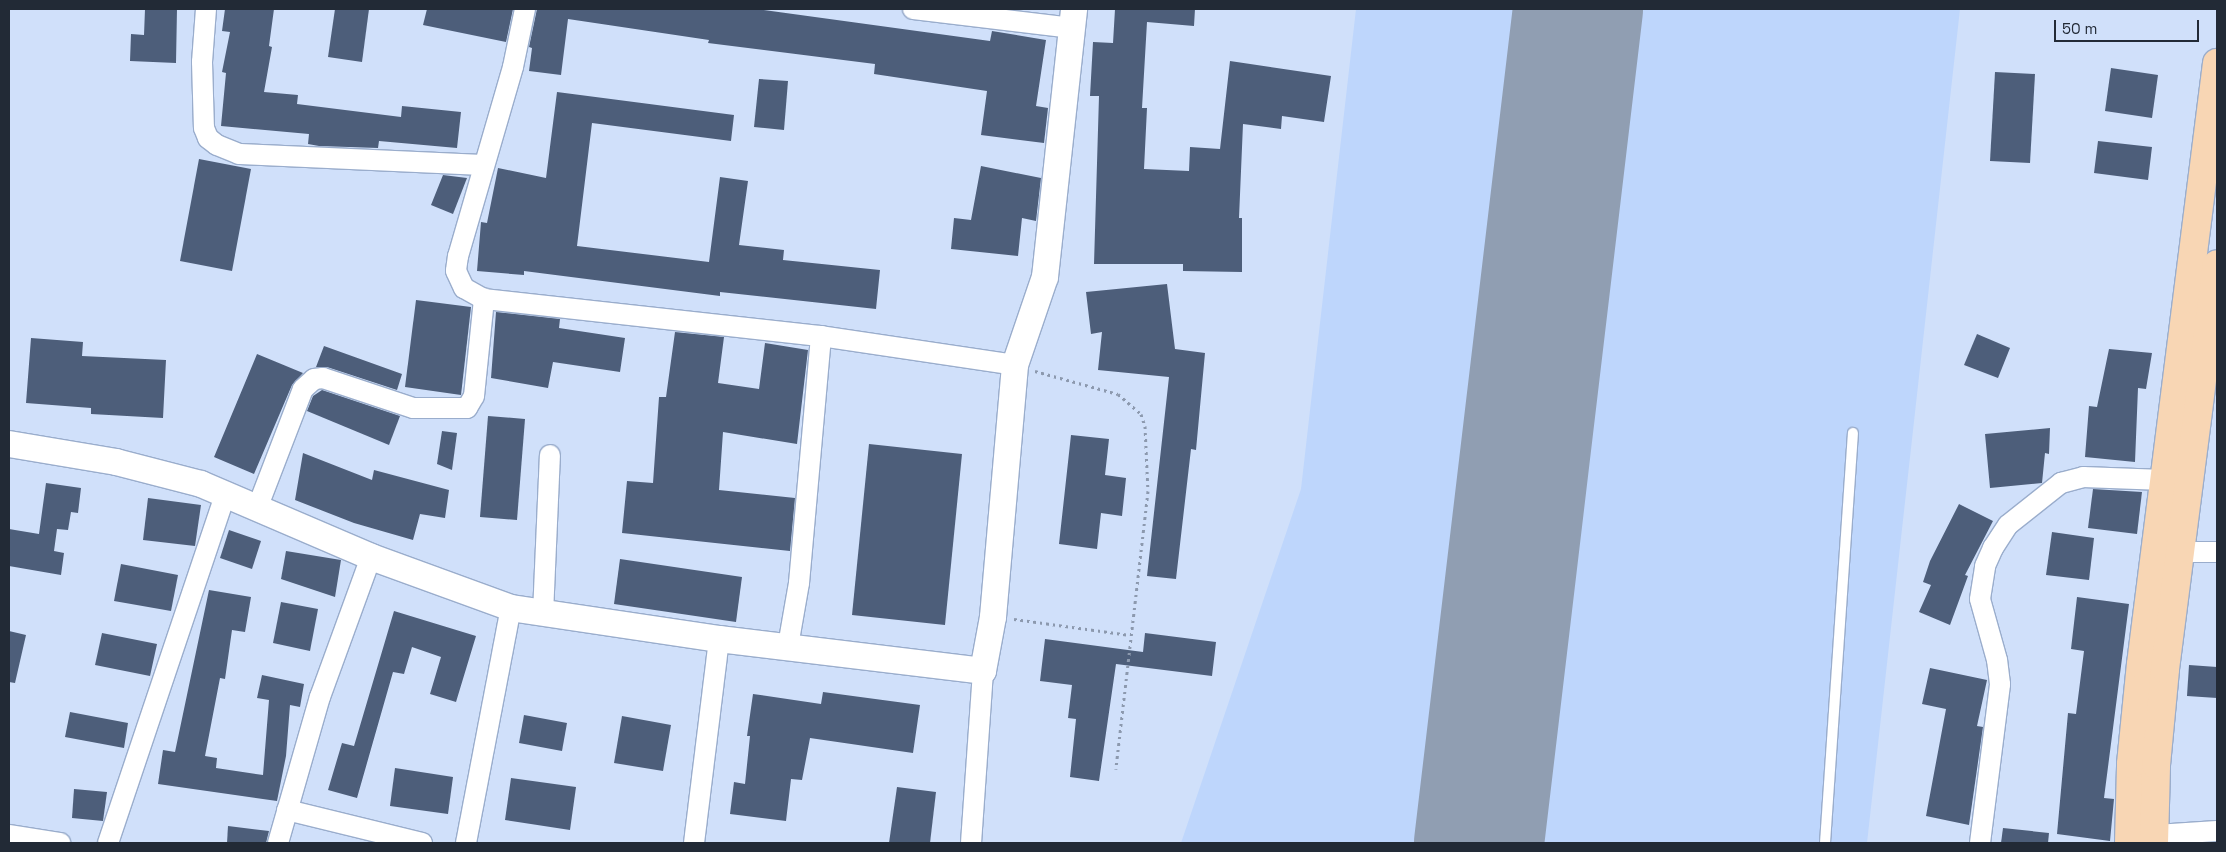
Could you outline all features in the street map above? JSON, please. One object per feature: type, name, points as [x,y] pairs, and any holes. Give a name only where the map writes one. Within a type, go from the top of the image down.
[{"type":"highway","points":[[2142,840],[2133,746],[2164,480],[2209,199],[2217,62]]},
{"type":"highway","points":[[2142,840],[2157,755],[2180,552],[2213,338],[2217,264]]},
{"type":"street","points":[[206,9],[202,62],[204,128],[208,138],[216,144],[239,154],[484,165]]},
{"type":"street","points":[[525,9],[513,67],[484,165],[456,271],[464,288],[484,299],[821,336],[1016,365]]},
{"type":"street","points":[[913,9],[1073,18],[1045,277],[1016,365],[993,616],[983,671],[971,843]]},
{"type":"street","points":[[258,506],[303,389],[314,379],[323,378],[413,408],[467,408],[474,396],[484,299]]},
{"type":"street","points":[[788,646],[799,584],[821,336]]},
{"type":"street","points":[[9,444],[116,462],[226,492],[371,556],[511,608],[719,639],[983,671]]},
{"type":"street","points":[[543,614],[550,455]]},
{"type":"street","points":[[1980,843],[2000,684],[1997,660],[1980,599],[1985,566],[1993,548],[2008,526],[2061,483],[2083,477],[2164,480]]},
{"type":"street","points":[[108,843],[226,492]]},
{"type":"street","points":[[2180,552],[2217,552]]},
{"type":"street","points":[[278,843],[320,697],[371,556]]},
{"type":"street","points":[[466,843],[511,608]]},
{"type":"street","points":[[694,843],[719,639]]},
{"type":"street","points":[[287,810],[422,843]]},
{"type":"street","points":[[2142,840],[2217,831]]},
{"type":"street","points":[[9,835],[60,843]]},
{"type":"lane","points":[[1825,843],[1853,433]]},
{"type":"path","points":[[1016,365],[1118,394],[1141,414],[1145,426],[1148,491],[1130,634],[1116,769]]},
{"type":"path","points":[[993,616],[1130,634]]},
{"type":"shaded area","points":[[1356,9],[1960,9],[1867,843],[1181,843],[1301,489]]},
{"type":"building","points":[[145,9],[177,9],[176,63],[130,61],[131,34],[144,35]]},
{"type":"building","points":[[225,9],[274,9],[269,46],[272,47],[264,92],[298,95],[297,104],[401,117],[402,106],[461,112],[457,148],[379,141],[378,148],[319,146],[308,144],[309,134],[221,126],[226,73],[222,72],[230,32],[222,31]]},
{"type":"building","points":[[335,9],[369,9],[362,62],[328,57]]},
{"type":"building","points":[[427,9],[513,9],[506,42],[423,25]]},
{"type":"building","points":[[537,9],[757,9],[990,41],[992,31],[1046,40],[1036,106],[1048,108],[1044,143],[981,135],[987,91],[874,74],[875,64],[708,43],[709,40],[568,19],[561,75],[529,71],[532,48],[529,47]]},
{"type":"building","points":[[1115,9],[1195,9],[1194,26],[1147,22],[1142,108],[1147,108],[1144,169],[1189,171],[1190,147],[1220,149],[1230,61],[1331,76],[1324,122],[1282,116],[1281,129],[1243,124],[1239,218],[1242,218],[1242,272],[1183,271],[1183,264],[1094,264],[1099,96],[1090,96],[1093,42],[1113,43]]},
{"type":"building","points":[[2111,68],[2158,75],[2152,118],[2105,111]]},
{"type":"building","points":[[1995,72],[2035,74],[2030,163],[1990,161]]},
{"type":"building","points":[[759,79],[788,81],[784,130],[754,127]]},
{"type":"building","points":[[557,92],[734,115],[731,141],[592,123],[577,246],[709,262],[720,177],[748,181],[739,245],[784,250],[783,260],[880,270],[876,309],[720,292],[720,296],[524,271],[524,275],[477,271],[481,222],[487,223],[498,168],[546,178]]},
{"type":"building","points":[[2098,141],[2152,147],[2148,180],[2094,173]]},
{"type":"building","points":[[199,159],[251,169],[232,271],[180,261]]},
{"type":"building","points":[[981,166],[1041,178],[1036,221],[1022,218],[1018,256],[951,249],[954,218],[971,220]]},
{"type":"building","points":[[443,175],[467,178],[453,214],[431,205]]},
{"type":"building","points":[[1167,284],[1175,349],[1205,353],[1196,450],[1191,449],[1176,579],[1147,576],[1169,377],[1098,370],[1102,332],[1091,334],[1086,292]]},
{"type":"building","points":[[416,300],[471,307],[461,395],[405,387]]},
{"type":"building","points":[[496,312],[560,319],[559,328],[625,338],[620,372],[553,362],[548,388],[491,378]]},
{"type":"building","points":[[675,332],[724,337],[718,383],[759,389],[765,343],[808,350],[797,444],[723,432],[719,490],[795,498],[790,551],[622,533],[627,481],[653,483],[659,397],[666,397]]},
{"type":"building","points":[[1977,334],[2010,348],[1998,378],[1964,365]]},
{"type":"building","points":[[31,338],[83,342],[82,356],[166,360],[163,418],[91,414],[91,408],[26,403]]},
{"type":"building","points":[[324,346],[402,374],[397,390],[327,367],[316,367]]},
{"type":"building","points":[[2109,349],[2152,353],[2146,389],[2138,388],[2135,462],[2085,457],[2089,406],[2097,407]]},
{"type":"building","points":[[257,354],[303,373],[292,385],[254,474],[214,457]]},
{"type":"building","points":[[322,390],[400,416],[389,445],[307,411],[313,396]]},
{"type":"building","points":[[488,416],[525,419],[517,520],[480,517]]},
{"type":"building","points":[[2050,428],[2049,454],[2045,453],[2042,483],[1990,488],[1985,434]]},
{"type":"building","points":[[442,431],[457,433],[452,470],[437,464]]},
{"type":"building","points":[[1071,435],[1109,439],[1105,475],[1126,478],[1122,516],[1101,513],[1097,549],[1059,544]]},
{"type":"building","points":[[869,444],[962,454],[945,625],[852,615]]},
{"type":"building","points":[[303,453],[372,480],[374,470],[449,490],[445,518],[420,514],[413,540],[354,523],[295,500]]},
{"type":"building","points":[[46,483],[81,488],[78,513],[71,512],[68,530],[57,529],[54,551],[64,553],[61,575],[9,566],[9,529],[39,534]]},
{"type":"building","points":[[2093,489],[2142,492],[2137,534],[2088,528]]},
{"type":"building","points":[[148,498],[201,505],[195,546],[143,540]]},
{"type":"building","points":[[1959,504],[1993,521],[1965,575],[1968,576],[1950,625],[1919,612],[1931,585],[1923,582],[1930,561]]},
{"type":"building","points":[[229,530],[261,541],[252,569],[220,558]]},
{"type":"building","points":[[2052,532],[2094,538],[2089,580],[2046,575]]},
{"type":"building","points":[[286,551],[341,560],[335,597],[281,579]]},
{"type":"building","points":[[620,559],[742,577],[736,622],[614,604]]},
{"type":"building","points":[[121,564],[178,575],[171,611],[114,601]]},
{"type":"building","points":[[209,590],[251,597],[245,632],[232,630],[225,679],[220,678],[205,756],[217,758],[216,768],[263,775],[269,700],[257,698],[262,675],[304,684],[300,707],[290,705],[286,756],[277,801],[158,784],[163,750],[175,752]]},
{"type":"building","points":[[2077,597],[2129,604],[2104,798],[2114,799],[2110,841],[2057,834],[2068,713],[2076,714],[2084,651],[2071,649]]},
{"type":"building","points":[[281,602],[318,609],[310,651],[273,643]]},
{"type":"building","points":[[394,611],[476,636],[456,702],[430,694],[441,657],[412,647],[404,674],[393,672],[357,798],[328,790],[342,743],[354,746]]},
{"type":"building","points":[[9,631],[26,635],[15,683],[9,682]]},
{"type":"building","points":[[102,633],[157,644],[150,676],[95,665]]},
{"type":"building","points":[[1145,633],[1216,642],[1212,676],[1116,664],[1099,781],[1070,777],[1076,719],[1068,718],[1072,685],[1040,681],[1045,639],[1143,652]]},
{"type":"building","points":[[2189,665],[2217,667],[2217,698],[2187,696]]},
{"type":"building","points":[[1930,668],[1987,680],[1977,726],[1983,727],[1969,825],[1926,816],[1946,709],[1922,704]]},
{"type":"building","points":[[823,692],[920,705],[913,753],[810,738],[802,780],[791,779],[786,821],[730,814],[734,782],[745,784],[750,736],[747,736],[753,694],[821,704]]},
{"type":"building","points":[[70,712],[128,723],[124,748],[65,737]]},
{"type":"building","points":[[524,715],[567,723],[562,751],[519,743]]},
{"type":"building","points":[[622,716],[671,725],[663,771],[614,763]]},
{"type":"building","points":[[395,768],[453,777],[448,814],[390,806]]},
{"type":"building","points":[[511,778],[576,787],[570,830],[505,820]]},
{"type":"building","points":[[897,787],[936,792],[930,843],[889,843]]},
{"type":"building","points":[[74,789],[107,792],[103,821],[72,818]]},
{"type":"building","points":[[228,826],[269,831],[266,843],[227,843]]},
{"type":"building","points":[[2003,828],[2049,833],[2048,843],[2001,843]]},
{"type":"runway","points":[[1479,843],[1578,9]]}]
